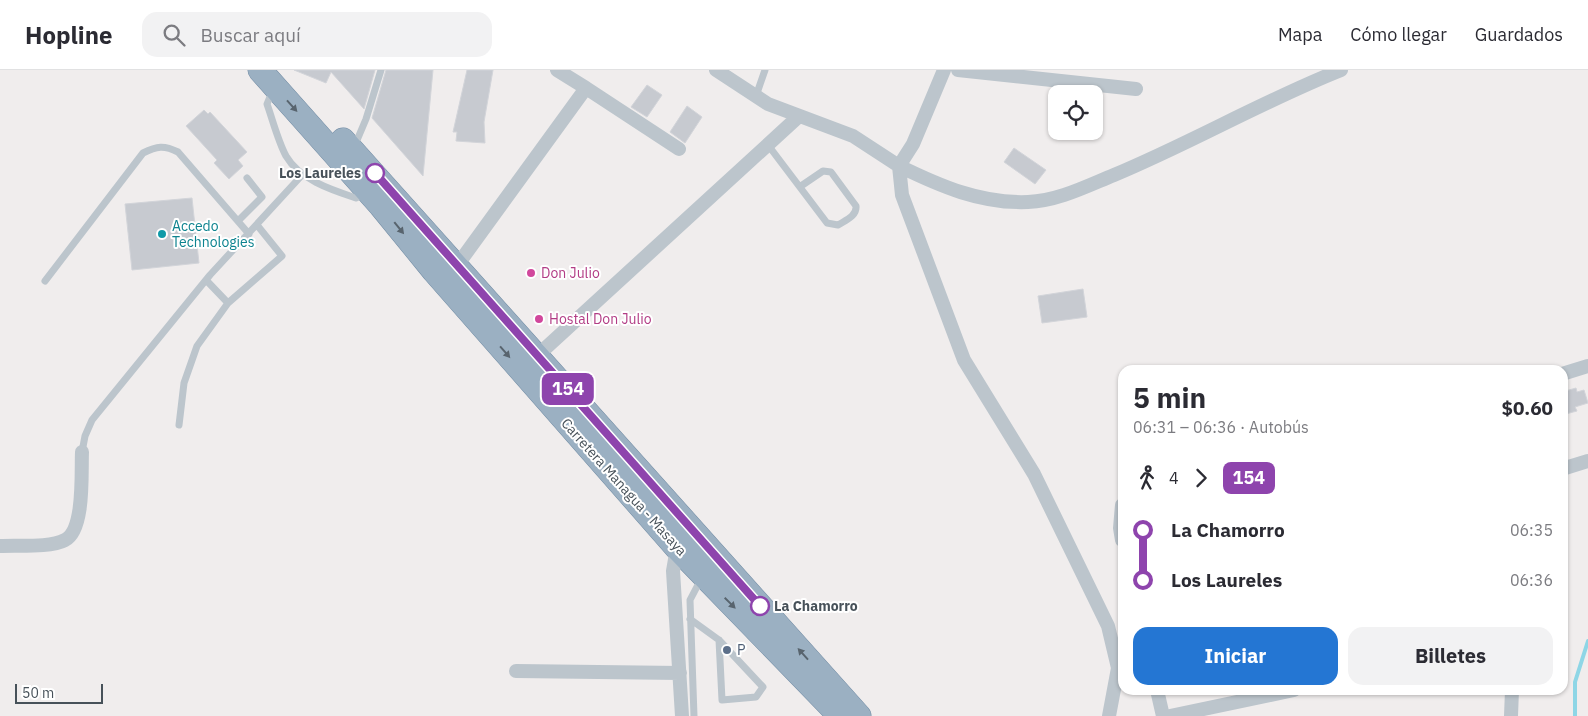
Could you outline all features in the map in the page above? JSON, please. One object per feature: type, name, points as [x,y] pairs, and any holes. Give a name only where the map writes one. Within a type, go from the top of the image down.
[{"type":"highway","name":"Carretera Managua - Masaya","points":[[271,76],[352,150],[456,267],[538,355],[859,716]]},
{"type":"highway","name":"Carretera Managua - Masaya","points":[[271,76],[434,271],[677,548],[840,716]]},
{"type":"street","points":[[556,70],[679,150]]},
{"type":"street","points":[[716,70],[768,104],[853,136],[899,166],[943,187],[986,199],[1028,202],[1055,199],[1145,162],[1341,70]]},
{"type":"street","points":[[944,70],[913,144],[899,166],[902,195],[964,360],[1034,474],[1108,626],[1118,668],[1109,716]]},
{"type":"street","points":[[958,70],[1136,89]]},
{"type":"street","points":[[456,267],[586,88]]},
{"type":"street","points":[[538,355],[798,116]]},
{"type":"street","points":[[1568,372],[1588,366]]},
{"type":"street","points":[[0,546],[56,543],[67,539],[74,530],[79,515],[82,452]]},
{"type":"street","points":[[1568,467],[1588,461]]},
{"type":"street","points":[[677,548],[673,571],[682,716]]},
{"type":"street","points":[[516,671],[680,673]]},
{"type":"street","points":[[1158,695],[1163,716]]},
{"type":"street","points":[[1511,716],[1512,695]]},
{"type":"street","points":[[1170,716],[1235,696]]},
{"type":"lane","points":[[352,150],[366,120],[381,70]]},
{"type":"lane","points":[[756,96],[765,70]]},
{"type":"lane","points":[[271,76],[267,104],[287,157],[303,174],[330,189],[356,198],[368,192]]},
{"type":"lane","points":[[768,145],[801,186],[827,223],[838,225],[854,215],[856,206],[831,172],[823,171],[801,186]]},
{"type":"lane","points":[[45,281],[144,153],[156,147],[168,146],[178,152],[249,234]]},
{"type":"lane","points":[[82,452],[85,436],[92,420],[206,280],[303,174]]},
{"type":"lane","points":[[238,221],[262,197],[247,178]]},
{"type":"lane","points":[[179,425],[184,383],[197,346],[228,303],[282,256],[257,225]]},
{"type":"lane","points":[[206,280],[228,303]]},
{"type":"lane","points":[[694,716],[690,600],[704,575]]},
{"type":"lane","points":[[690,620],[720,640],[763,687],[756,697],[722,700],[720,640]]},
{"type":"building","points":[[294,70],[375,70],[364,109],[331,72],[326,83]]},
{"type":"building","points":[[386,70],[433,70],[423,176],[372,118]]},
{"type":"building","points":[[467,70],[493,70],[484,122],[485,143],[456,141],[457,132],[453,132]]},
{"type":"building","points":[[647,85],[662,95],[647,117],[631,107]]},
{"type":"building","points":[[687,106],[702,117],[685,143],[670,132]]},
{"type":"building","points":[[204,110],[208,114],[210,112],[247,152],[238,160],[243,166],[229,179],[214,163],[217,160],[186,126]]},
{"type":"building","points":[[1014,148],[1046,170],[1035,184],[1004,162]]},
{"type":"building","name":"Accedo Technologies","points":[[192,198],[199,263],[132,270],[125,204]]},
{"type":"building","points":[[1083,289],[1087,317],[1042,323],[1038,296]]},
{"type":"building","points":[[1576,388],[1577,392],[1584,390],[1588,403],[1575,407],[1577,411],[1568,413],[1568,390]]},
{"type":"waterway","points":[[1575,716],[1575,682],[1588,641]]},
{"type":"bus line","name":"154","points":[[375,173],[456,267],[538,355],[760,606]]},
{"type":"place","name":"Los Laureles","points":[[375,173]]},
{"type":"place","name":"Accedo Technologies","points":[[162,234]]},
{"type":"place","name":"Don Julio","points":[[531,273]]},
{"type":"place","name":"Hostal Don Julio","points":[[539,319]]},
{"type":"place","name":"La Chamorro","points":[[760,606]]},
{"type":"place","name":"P","points":[[727,650]]}]
